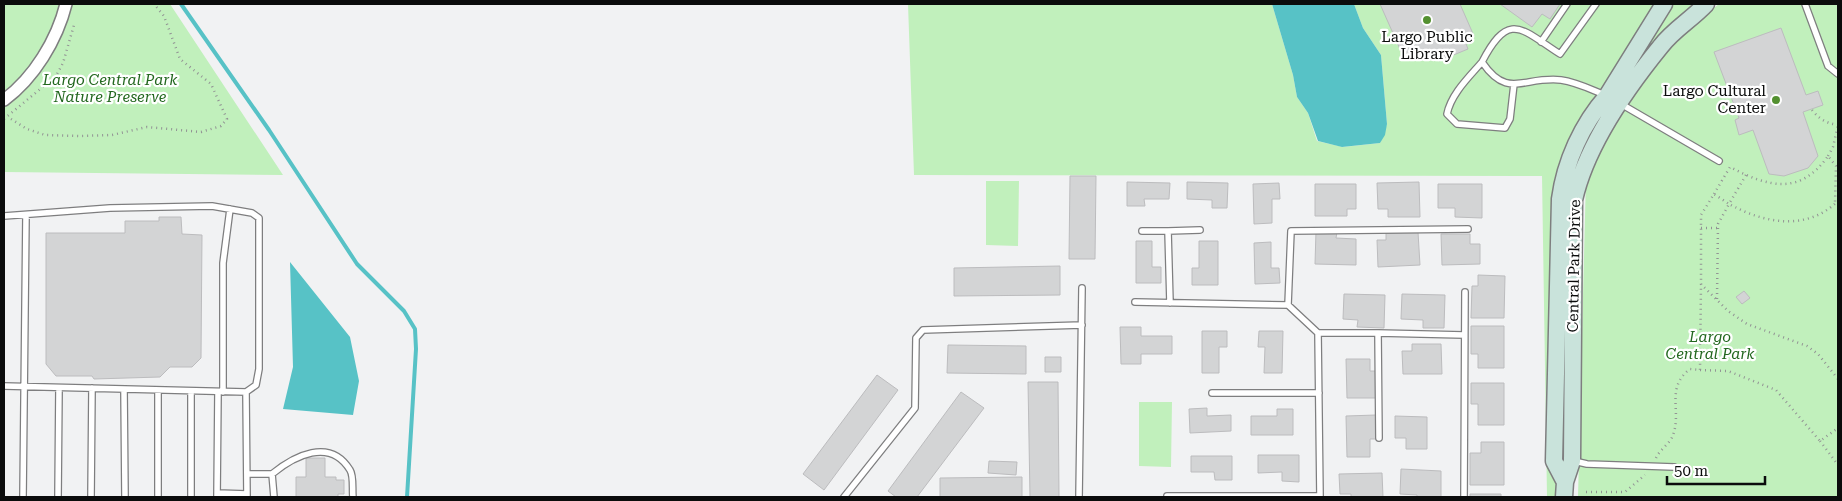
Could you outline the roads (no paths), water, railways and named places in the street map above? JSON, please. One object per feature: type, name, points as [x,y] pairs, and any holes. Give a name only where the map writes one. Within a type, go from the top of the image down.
[{"type":"street","points":[[4,100],[30,75],[46,51],[61,23],[66,4]]},
{"type":"street","name":"Central Park Drive","points":[[1564,489],[1572,461],[1574,200],[1579,178],[1590,152],[1610,116],[1613,100],[1664,4]]},
{"type":"street","name":"Central Park Drive","points":[[1564,489],[1554,461],[1560,199],[1563,174],[1576,145],[1597,107],[1613,100],[1662,45],[1706,4]]},
{"type":"lane","points":[[1541,42],[1567,4]]},
{"type":"lane","points":[[1514,84],[1510,119],[1505,128],[1457,124],[1447,114],[1448,106],[1461,86],[1482,62],[1498,36],[1508,29],[1522,28],[1560,54],[1596,4]]},
{"type":"lane","points":[[1805,4],[1828,66],[1838,74]]},
{"type":"lane","points":[[1482,62],[1492,76],[1504,84],[1539,79],[1561,80],[1578,84],[1613,100],[1719,161]]},
{"type":"lane","points":[[4,216],[110,208],[212,206],[252,212],[259,218],[260,328],[256,386],[246,392],[4,386]]},
{"type":"lane","points":[[230,209],[223,263],[217,495],[247,496],[246,392]]},
{"type":"lane","points":[[23,497],[26,215]]},
{"type":"lane","points":[[1288,305],[1291,231],[1468,229]]},
{"type":"lane","points":[[1142,231],[1200,230]]},
{"type":"lane","points":[[1168,231],[1170,303]]},
{"type":"lane","points":[[1079,497],[1082,288]]},
{"type":"lane","points":[[1464,497],[1465,292]]},
{"type":"lane","points":[[1135,302],[1288,305],[1318,334],[1464,335]]},
{"type":"lane","points":[[844,497],[915,408],[916,338],[923,330],[1082,326]]},
{"type":"lane","points":[[1167,496],[1320,496],[1318,334]]},
{"type":"lane","points":[[1378,334],[1380,438]]},
{"type":"lane","points":[[58,497],[59,388]]},
{"type":"lane","points":[[91,497],[92,388]]},
{"type":"lane","points":[[124,389],[125,497]]},
{"type":"lane","points":[[158,390],[158,497]]},
{"type":"lane","points":[[191,391],[191,497]]},
{"type":"lane","points":[[1212,394],[1319,393]]},
{"type":"lane","points":[[247,474],[272,474],[283,465],[308,452],[326,452],[340,459],[351,471],[353,497]]},
{"type":"lane","points":[[1572,461],[1587,464],[1674,467]]},
{"type":"lane","points":[[272,474],[274,497]]},
{"type":"water","points":[[1272,4],[1354,4],[1363,28],[1381,55],[1387,124],[1385,135],[1380,143],[1342,147],[1318,141],[1308,113],[1297,97],[1293,75]]},
{"type":"water","points":[[290,262],[350,337],[359,381],[353,415],[283,409],[293,367]]},
{"type":"waterway","points":[[181,4],[269,130],[357,264],[404,311],[415,329],[416,349],[407,497]]},
{"type":"place","name":"Largo Public Library","points":[[1427,20]]},
{"type":"place","name":"Largo Cultural Center","points":[[1776,100]]},
{"type":"park label","name":"Largo Central Park Nature Preserve","points":[[110,88]]},
{"type":"park label","name":"Largo Central Park","points":[[1710,346]]}]
